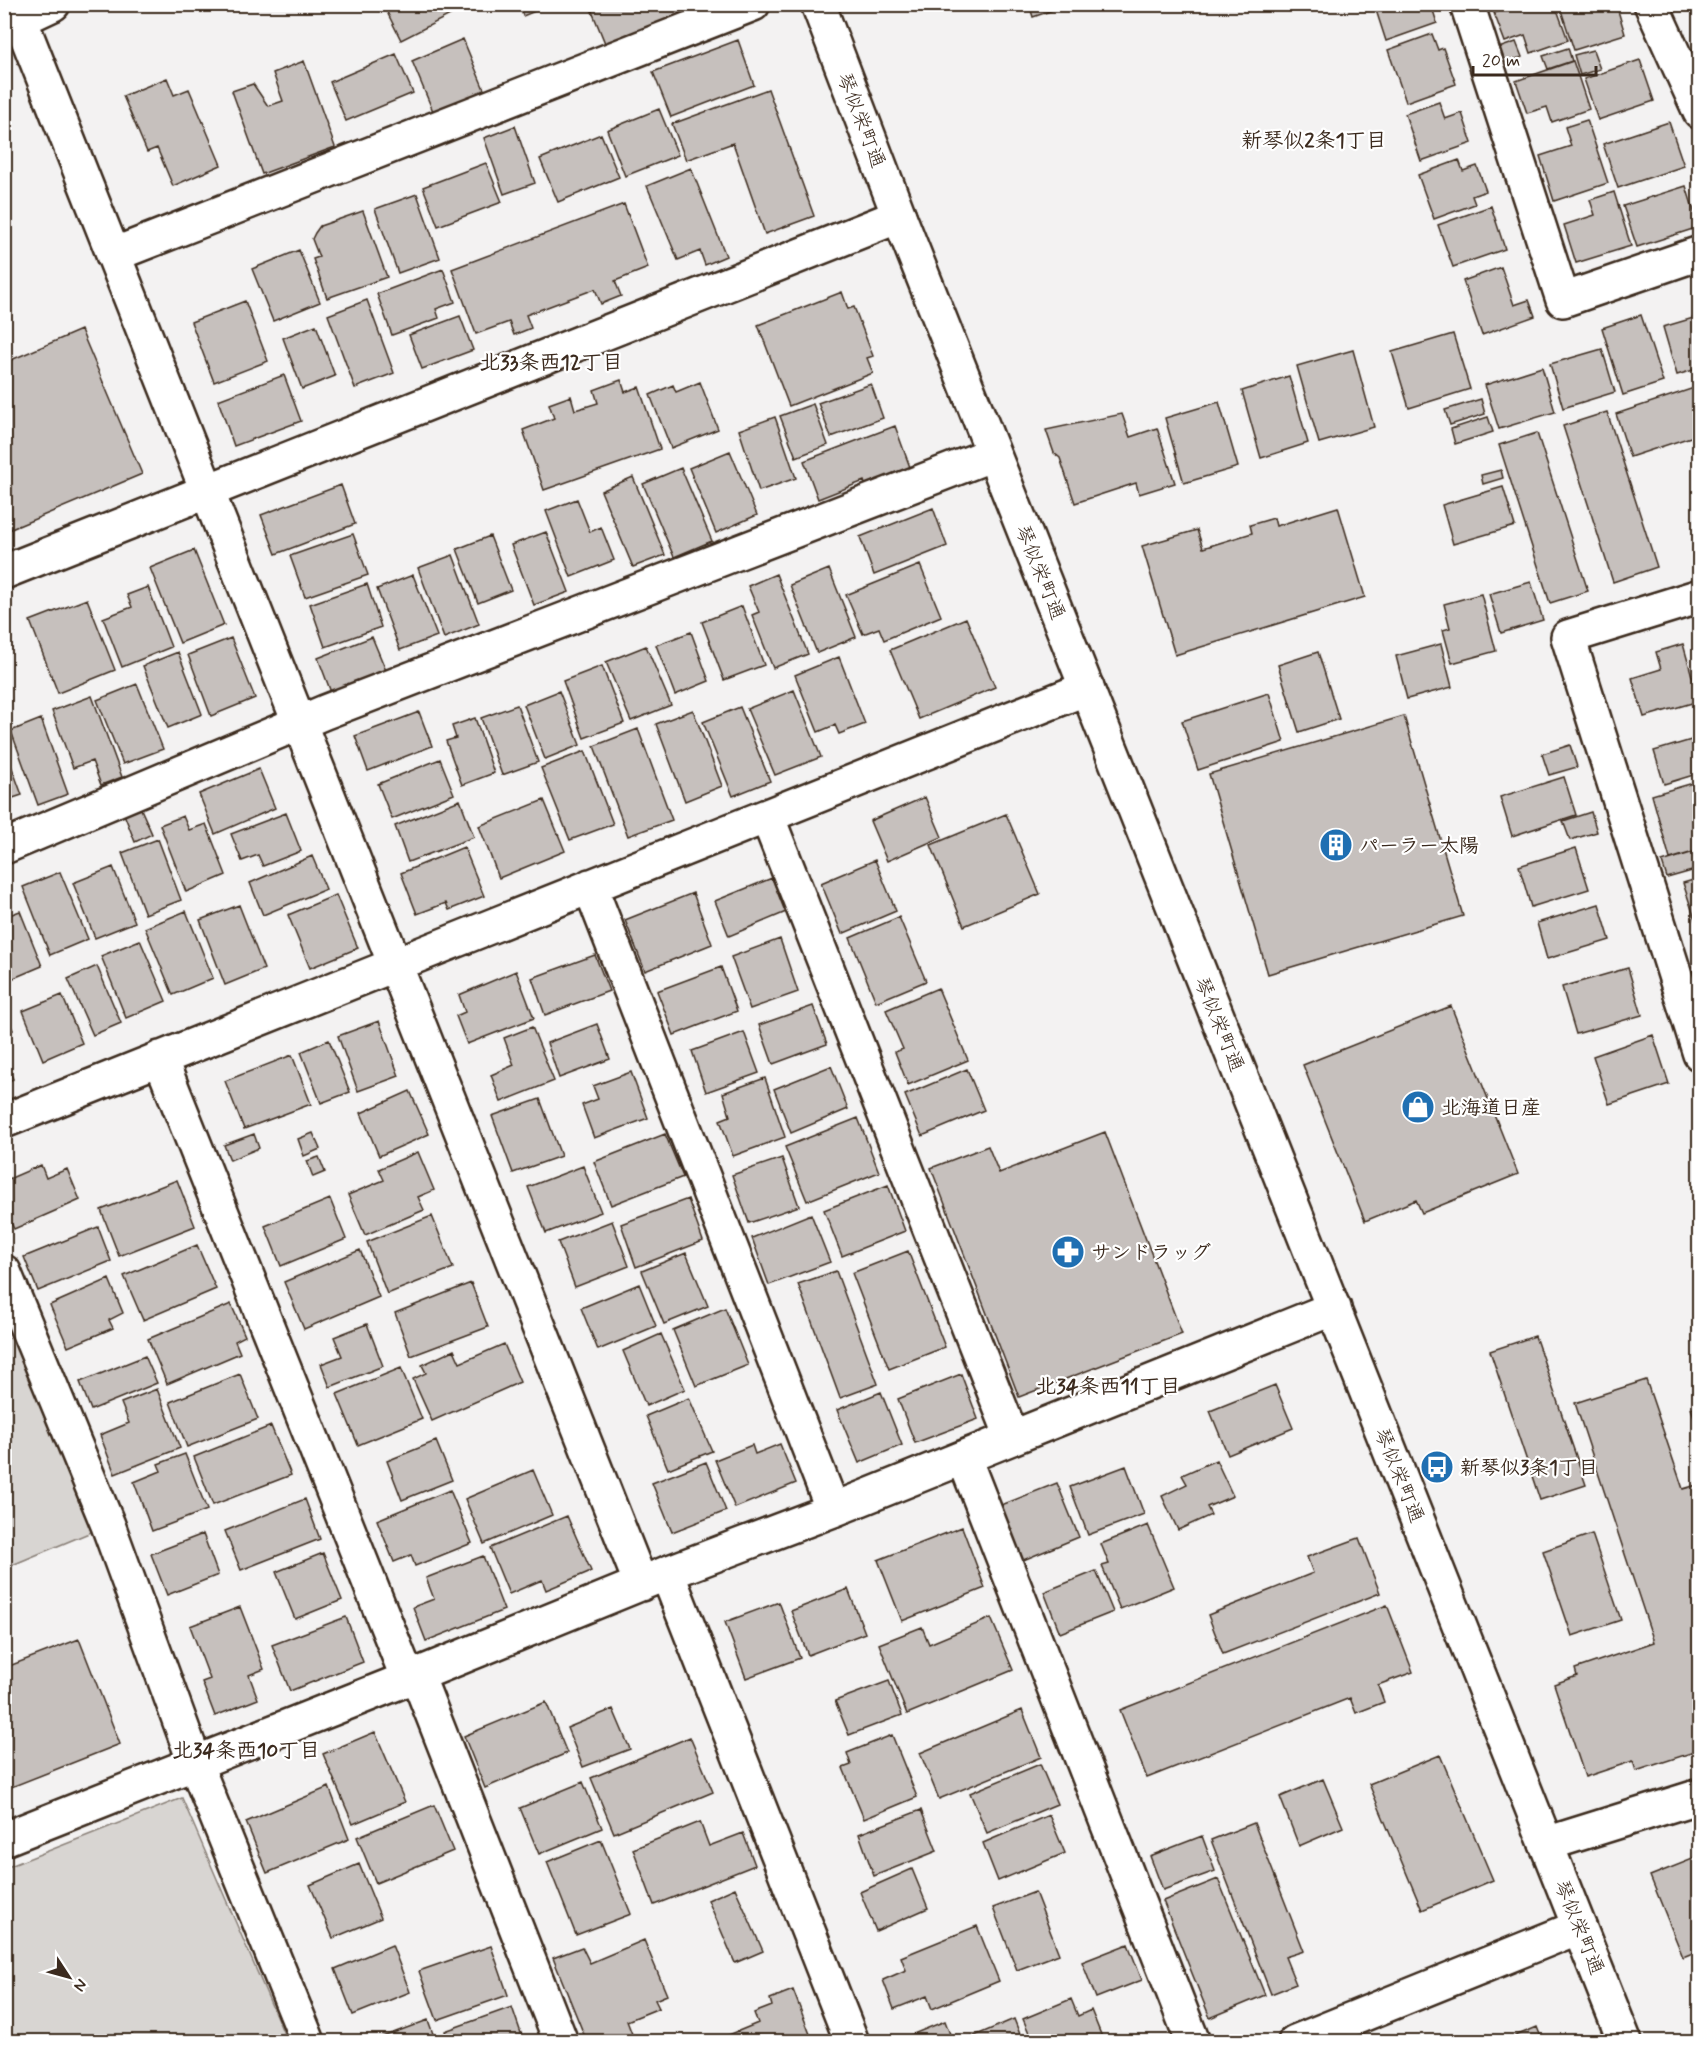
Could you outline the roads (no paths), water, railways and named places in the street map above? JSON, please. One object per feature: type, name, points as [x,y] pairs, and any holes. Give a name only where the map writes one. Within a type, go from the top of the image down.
[{"type":"street","points":[[53,4],[13,17],[113,255],[394,964],[852,2042]]},
{"type":"street","points":[[113,255],[753,4]]},
{"type":"street","name":"琴似栄町通","points":[[818,4],[993,454],[1625,2042]]},
{"type":"street","points":[[1467,4],[1563,300],[1700,253]]},
{"type":"street","points":[[1651,4],[1700,112]]},
{"type":"street","points":[[4,572],[899,216]]},
{"type":"street","points":[[4,848],[298,723],[993,454]]},
{"type":"street","points":[[1700,596],[1568,637],[1700,1054]]},
{"type":"street","points":[[4,1121],[1087,688]]},
{"type":"street","points":[[767,816],[1012,1437]]},
{"type":"street","points":[[590,886],[833,1510]]},
{"type":"street","points":[[160,1058],[561,2042]]},
{"type":"street","points":[[4,1272],[108,1525],[195,1763],[308,2042]]},
{"type":"street","points":[[4,1839],[654,1579],[964,1458],[1334,1308]]},
{"type":"street","points":[[964,1458],[1193,2042]]},
{"type":"street","points":[[1546,1844],[1700,1796]]},
{"type":"street","points":[[1297,2041],[1579,1927]]},
{"type":"railway","points":[[1697,4],[1700,11]]},
{"type":"place","name":"パーラー太陽","points":[[1336,845]]},
{"type":"place","name":"北海道日産","points":[[1418,1107]]},
{"type":"place","name":"サンドラッグ","points":[[1068,1252]]},
{"type":"place","name":"新琴似3条1丁目","points":[[1437,1467]]},
{"type":"district","name":"新琴似2条1丁目","points":[[1314,140]]},
{"type":"district","name":"北33条西12丁目","points":[[551,362]]},
{"type":"district","name":"北34条西11丁目","points":[[1108,1386]]},
{"type":"district","name":"北34条西10丁目","points":[[246,1750]]}]
